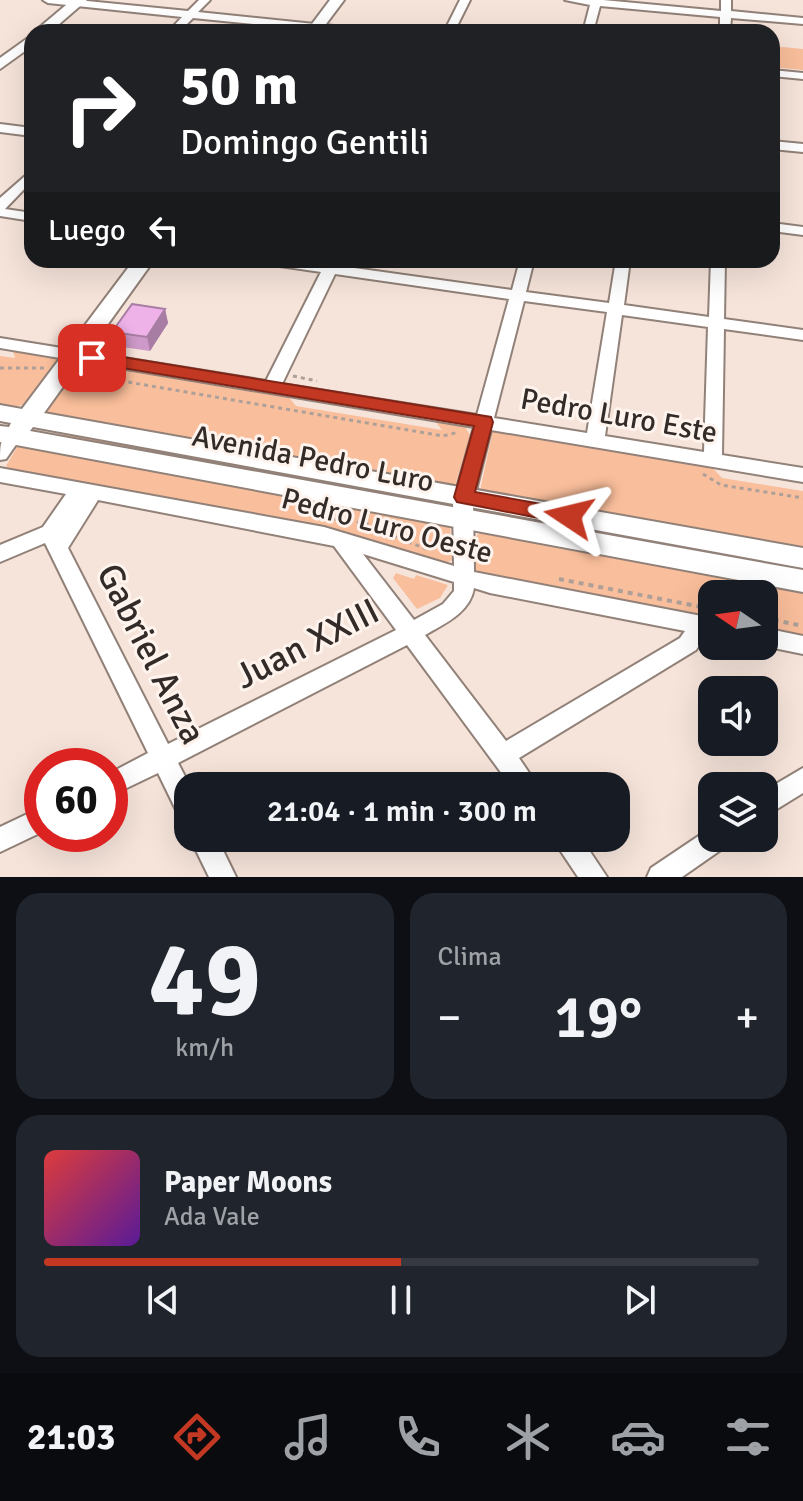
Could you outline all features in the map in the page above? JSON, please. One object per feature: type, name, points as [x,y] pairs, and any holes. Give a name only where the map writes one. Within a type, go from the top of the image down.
[{"type":"main road","points":[[319,24],[337,0]]},
{"type":"main road","points":[[51,24],[78,2]]},
{"type":"main road","points":[[4,59],[24,45]]},
{"type":"main road","points":[[10,435],[75,364],[139,268]]},
{"type":"main road","name":"Avenida Pedro Luro","points":[[0,413],[10,435],[463,508],[803,558]]},
{"type":"main road","name":"Avenida Pedro Luro","points":[[463,508],[803,581]]},
{"type":"street","points":[[48,0],[265,24]]},
{"type":"street","points":[[181,24],[205,0]]},
{"type":"street","points":[[453,24],[465,0]]},
{"type":"street","points":[[570,0],[803,21]]},
{"type":"street","points":[[725,24],[726,0]]},
{"type":"street","points":[[590,24],[596,1]]},
{"type":"street","points":[[780,74],[803,76]]},
{"type":"street","points":[[0,128],[24,131]]},
{"type":"street","points":[[780,146],[803,148]]},
{"type":"street","points":[[0,206],[24,182]]},
{"type":"street","points":[[0,212],[24,216]]},
{"type":"street","points":[[780,228],[803,231]]},
{"type":"street","points":[[272,387],[331,268]]},
{"type":"street","points":[[357,268],[518,295],[803,335]]},
{"type":"street","points":[[466,578],[463,508],[525,268]]},
{"type":"street","points":[[595,441],[622,268]]},
{"type":"street","points":[[706,466],[717,323],[718,268]]},
{"type":"street","name":"Pedro Luro Este","points":[[0,343],[75,364],[272,387],[595,441],[706,466],[803,475]]},
{"type":"street","name":"Pedro Luro Oeste","points":[[0,475],[340,539],[466,578],[698,618]]},
{"type":"street","points":[[0,554],[54,540],[86,491]]},
{"type":"street","points":[[340,539],[516,772]]},
{"type":"street","name":"Gabriel Anza","points":[[54,540],[174,780]]},
{"type":"street","name":"Juan XXIII","points":[[128,776],[410,633],[455,606],[464,593],[466,578]]},
{"type":"street","points":[[503,755],[688,644],[698,632]]},
{"type":"street","points":[[778,640],[803,645]]},
{"type":"street","points":[[778,796],[803,779]]},
{"type":"street","points":[[0,840],[24,828]]},
{"type":"street","points":[[660,877],[698,851]]},
{"type":"street","points":[[210,852],[223,877]]},
{"type":"street","points":[[575,852],[594,877]]},
{"type":"path","points":[[75,364],[443,436],[464,433]]},
{"type":"path","points":[[0,368],[55,369]]},
{"type":"path","points":[[706,466],[721,485],[803,498]]},
{"type":"path","points":[[548,577],[698,617]]},
{"type":"path","points":[[778,621],[803,626]]},
{"type":"shaded area","points":[[780,47],[803,49],[803,70],[780,68]]},
{"type":"shaded area","points":[[13,351],[59,359],[25,405],[0,408],[0,356],[15,358]]},
{"type":"shaded area","points":[[87,362],[288,396],[296,406],[442,430],[434,420],[464,425],[470,435],[454,489],[42,416],[79,364]]},
{"type":"shaded area","points":[[493,430],[710,465],[722,478],[803,491],[803,552],[480,491]]},
{"type":"shaded area","points":[[27,431],[133,442],[449,502],[444,505]]},
{"type":"shaded area","points":[[19,444],[450,524],[452,560],[444,564],[328,528],[11,470],[6,466]]},
{"type":"shaded area","points":[[474,508],[803,564],[803,575],[476,515]]},
{"type":"shaded area","points":[[483,530],[759,580],[698,580],[698,616],[476,573],[473,539]]},
{"type":"shaded area","points":[[396,573],[414,579],[416,575],[448,585],[440,598],[417,609],[393,578]]},
{"type":"shaded area","points":[[778,583],[803,588],[803,637],[778,632]]},
{"type":"building","points":[[132,304],[165,309],[147,337],[112,332]]},
{"type":"route","points":[[92,358],[484,422],[464,497],[569,516]]}]
